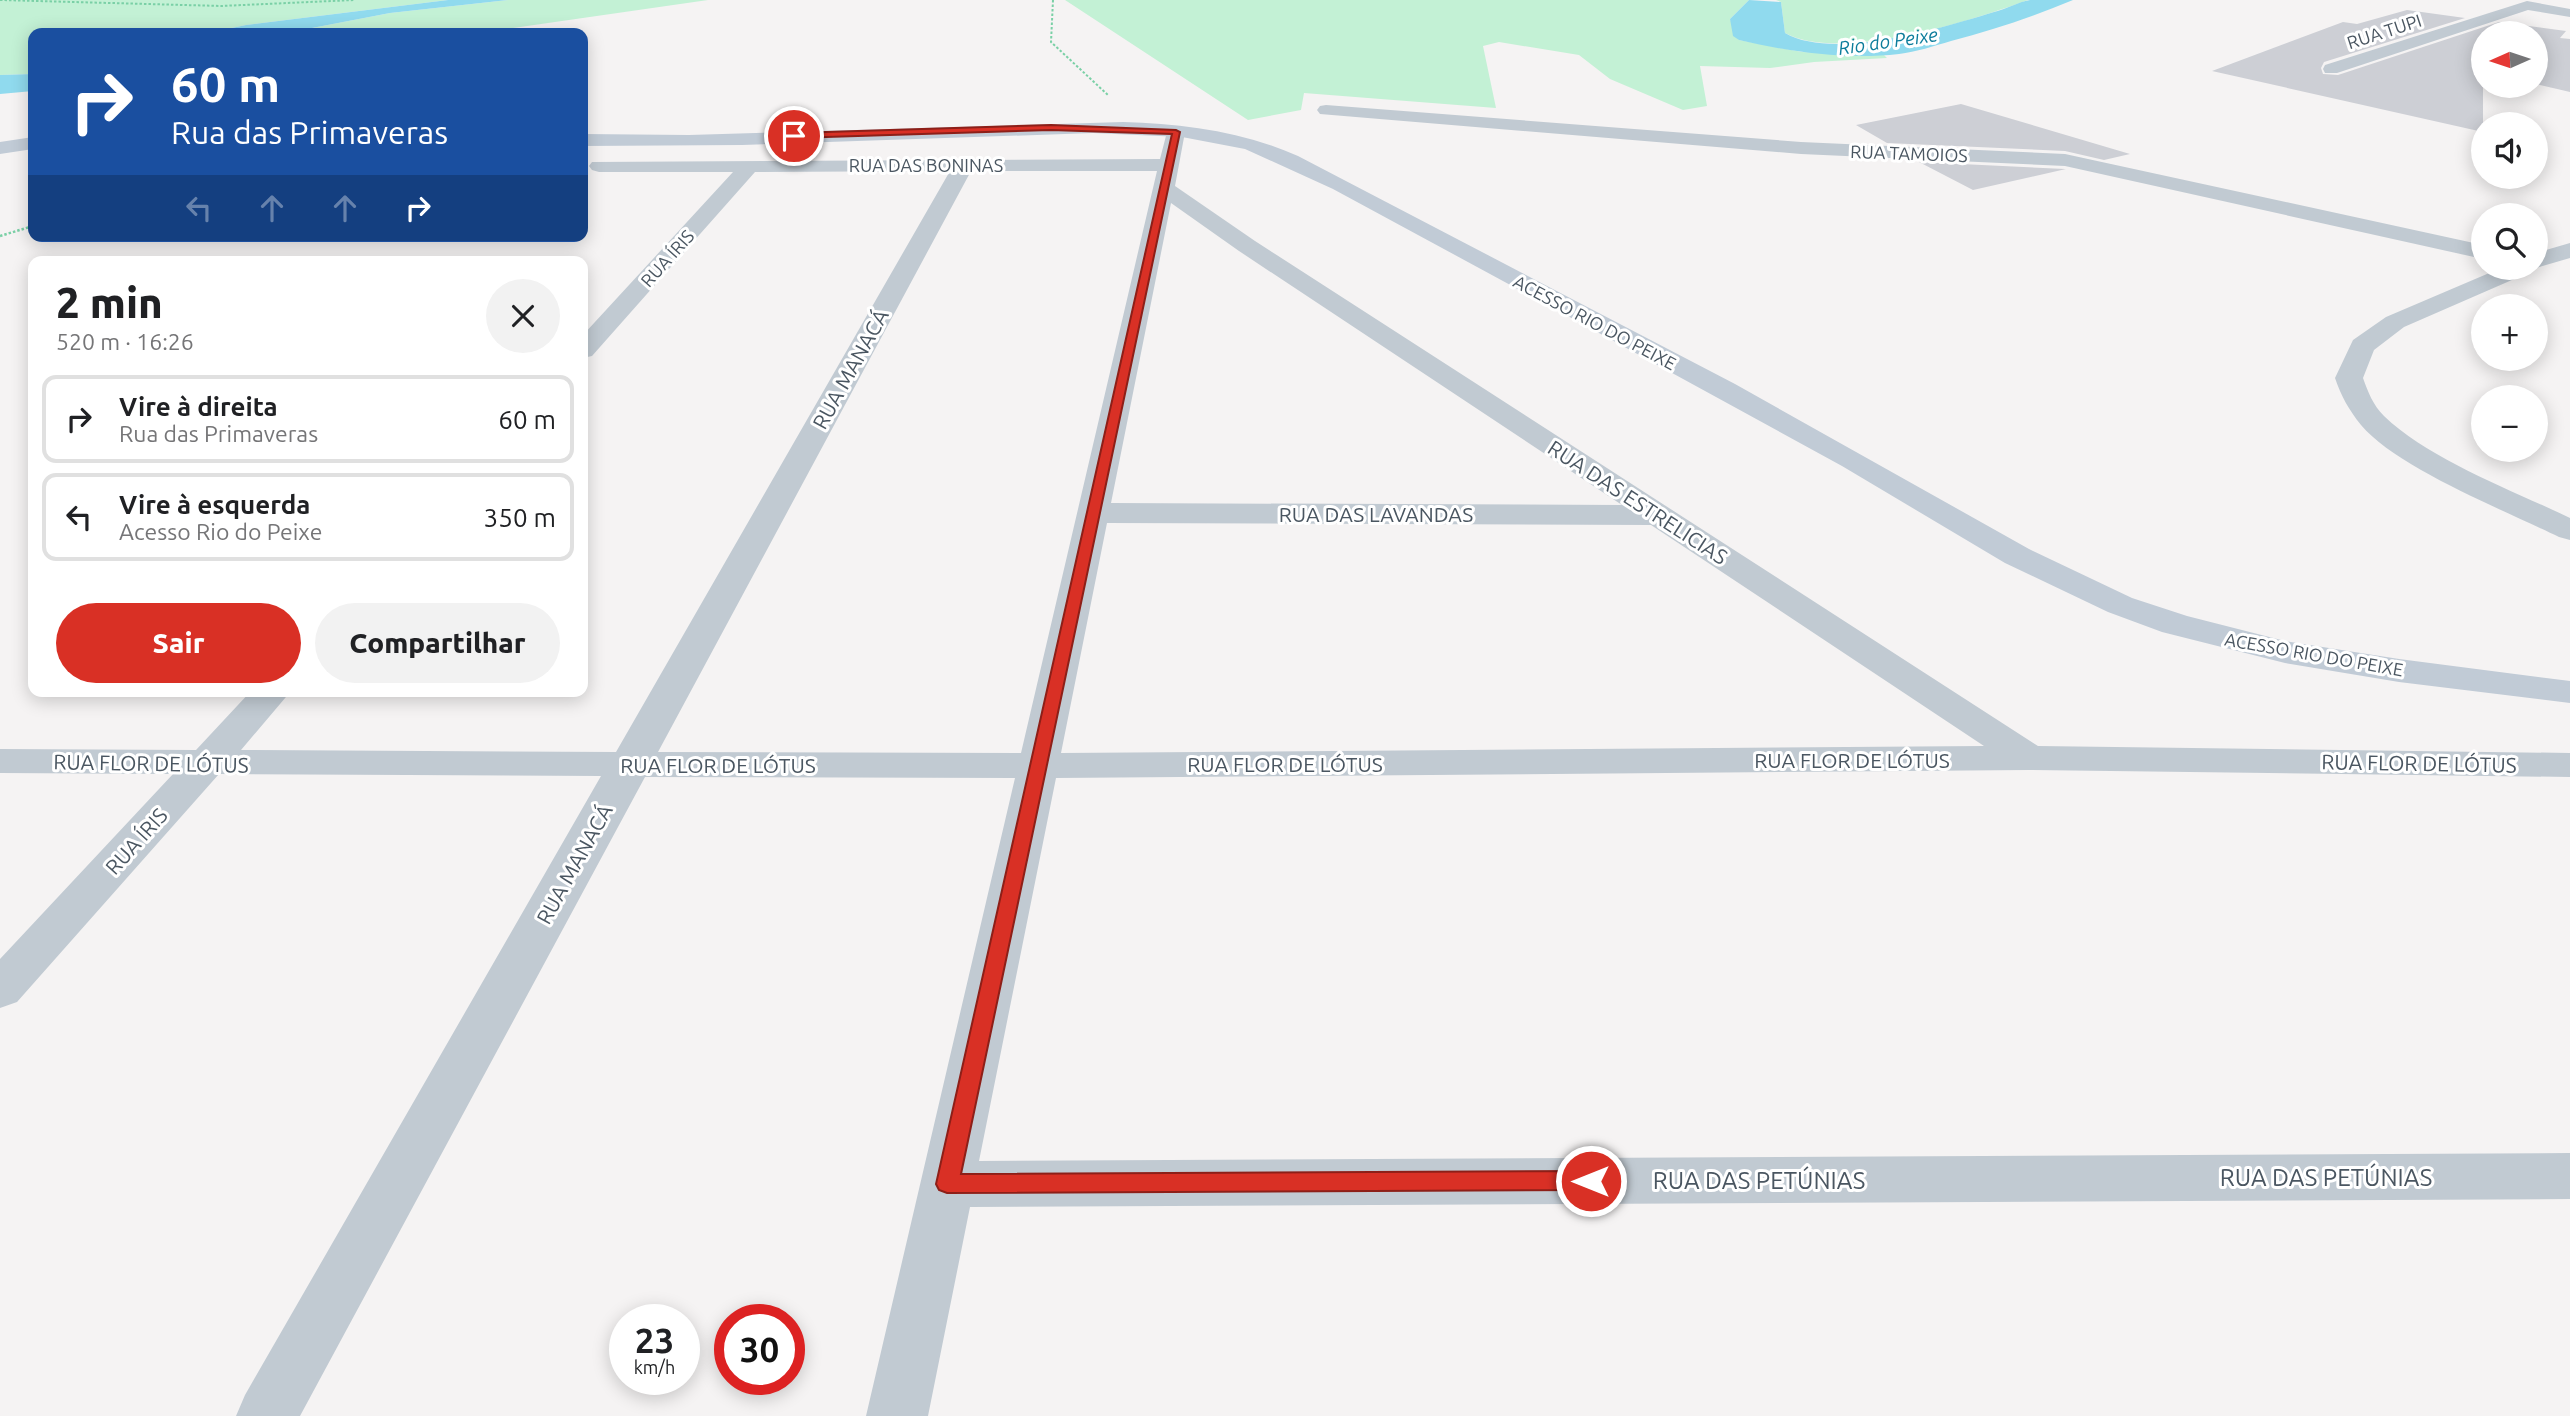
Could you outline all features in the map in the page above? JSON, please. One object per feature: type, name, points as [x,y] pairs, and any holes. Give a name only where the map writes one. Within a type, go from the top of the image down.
[{"type":"street","name":"RUA TUPI","points":[[2330,69],[2528,5],[2570,13]]},
{"type":"street","name":"RUA TAMOIOS","points":[[1326,110],[1764,146],[2065,160],[2471,249]]},
{"type":"street","name":"ACESSO RIO DO PEIXE","points":[[588,140],[680,140],[1051,127],[1165,154],[1239,141],[1286,159],[1340,185],[1854,460],[2014,555],[2119,605],[2218,638],[2318,658],[2570,692]]},
{"type":"street","points":[[0,148],[28,145]]},
{"type":"street","name":"RUA DAS BONINAS","points":[[599,166],[964,165],[1165,154]]},
{"type":"street","points":[[897,1416],[1094,513],[1175,237],[1165,154]]},
{"type":"street","name":"RUA DAS ESTRELICIAS","points":[[1165,154],[1247,246],[2029,758]]},
{"type":"street","name":"RUA ÍRIS","points":[[588,344],[750,165]]},
{"type":"street","name":"RUA MANACÁ","points":[[267,1416],[964,165]]},
{"type":"street","name":"RUA DAS ESTRELICIAS","points":[[1175,237],[1247,246]]},
{"type":"street","points":[[2548,257],[2570,250]]},
{"type":"street","points":[[2492,280],[2395,322],[2362,346],[2349,378],[2356,398],[2373,421],[2406,447],[2454,474],[2570,530]]},
{"type":"street","name":"RUA DAS LAVANDAS","points":[[1094,513],[1659,515]]},
{"type":"street","name":"RUA ÍRIS","points":[[0,990],[267,697]]},
{"type":"street","name":"RUA FLOR DE LÓTUS","points":[[0,761],[1039,766],[2029,758],[2570,765]]},
{"type":"street","name":"RUA DAS PETÚNIAS","points":[[947,1184],[2570,1176]]},
{"type":"path","points":[[0,0],[204,6],[354,0]]},
{"type":"path","points":[[1053,0],[1051,41],[1165,154]]},
{"type":"path","points":[[0,236],[28,228]]},
{"type":"green space","points":[[0,0],[448,0],[232,28],[28,28],[28,74],[0,75]]},
{"type":"green space","points":[[508,0],[708,0],[514,28],[312,28],[390,13]]},
{"type":"green space","points":[[1065,0],[1749,0],[1730,19],[1739,40],[1802,52],[1884,55],[1887,58],[1814,62],[1770,68],[1700,66],[1707,106],[1683,110],[1610,79],[1579,55],[1499,42],[1483,46],[1496,108],[1304,93],[1301,110],[1248,120]]},
{"type":"green space","points":[[1776,0],[2028,0],[1941,28],[1906,36],[1838,43],[1809,41],[1785,33],[1781,2]]},
{"type":"water","points":[[448,0],[508,0],[390,13],[312,28],[232,28]]},
{"type":"water","name":"Rio do Peixe","points":[[1749,0],[1781,2],[1785,33],[1806,41],[1831,44],[1859,43],[1918,33],[2030,0],[2073,0],[2012,23],[1925,49],[1899,54],[1859,56],[1798,51],[1739,40],[1733,36],[1730,19]]},
{"type":"water","points":[[28,74],[28,91],[0,94],[0,75]]},
{"type":"building","points":[[2407,10],[2465,18],[2324,62],[2321,68],[2323,74],[2338,75],[2471,31],[2471,98],[2483,98],[2483,112],[2471,112],[2471,129],[2212,71],[2343,22],[2357,24]]},
{"type":"building","points":[[2548,29],[2566,31],[2560,38],[2570,39],[2570,92],[2548,87]]},
{"type":"building","points":[[1961,104],[2130,154],[2104,160],[2065,151],[1887,143],[1856,125]]},
{"type":"building","points":[[1919,162],[2065,169],[2066,169],[1973,190]]},
{"type":"route","points":[[794,136],[1051,127],[1176,132],[947,1184],[1591,1181]]}]
